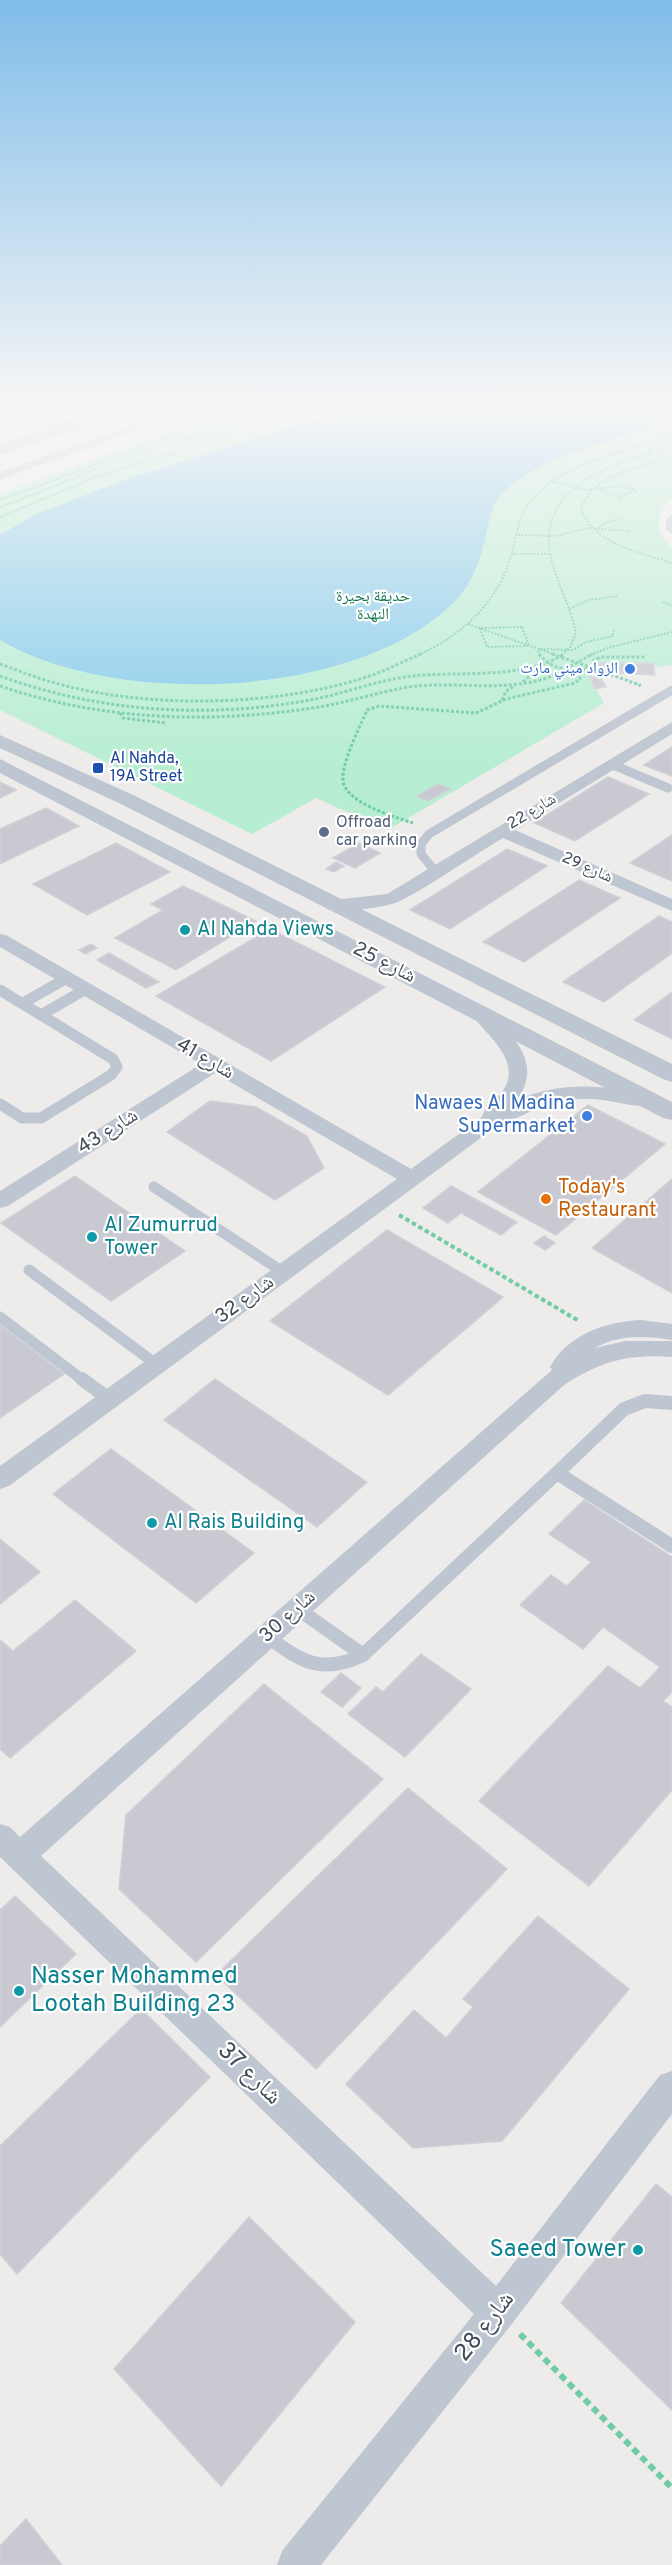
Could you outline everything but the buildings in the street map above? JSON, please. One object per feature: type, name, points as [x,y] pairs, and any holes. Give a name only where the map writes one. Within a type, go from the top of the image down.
[{"type":"street","name":"شارع 22","points":[[333,905],[364,903],[392,897],[672,727]]},
{"type":"street","name":"شارع 25","points":[[0,741],[126,799],[672,1074]]},
{"type":"street","name":"شارع 25","points":[[0,765],[663,1107]]},
{"type":"street","name":"شارع 29","points":[[502,831],[672,906]]},
{"type":"street","points":[[381,929],[383,912],[392,897]]},
{"type":"street","name":"شارع 41","points":[[0,939],[411,1178]]},
{"type":"street","name":"شارع 32","points":[[481,1014],[509,1046],[518,1064],[519,1074],[514,1090],[495,1111],[490,1121]]},
{"type":"street","name":"شارع 43","points":[[0,1201],[215,1064]]},
{"type":"street","name":"شارع 32","points":[[0,1479],[490,1121],[531,1102],[572,1093],[612,1094],[663,1107]]},
{"type":"street","name":"شارع 30","points":[[556,1378],[575,1350],[601,1334],[634,1328],[672,1332]]},
{"type":"street","name":"شارع 30","points":[[10,1846],[267,1636],[556,1378],[599,1354],[622,1348],[647,1346],[672,1348]]},
{"type":"street","name":"شارع 37","points":[[10,1846],[498,2312]]},
{"type":"street","name":"شارع 28","points":[[296,2565],[498,2312],[672,2087]]},
{"type":"lane","points":[[435,871],[423,862],[420,850],[425,837],[672,690]]},
{"type":"lane","points":[[612,764],[668,788]]},
{"type":"lane","points":[[23,1004],[67,978]]},
{"type":"lane","points":[[41,1015],[86,989]]},
{"type":"lane","points":[[0,990],[114,1059],[117,1067],[115,1071],[41,1118],[22,1118],[0,1104]]},
{"type":"lane","points":[[154,1187],[283,1272]]},
{"type":"lane","points":[[29,1270],[156,1364]]},
{"type":"lane","points":[[0,1317],[109,1399]]},
{"type":"lane","points":[[267,1636],[291,1654],[318,1666],[348,1663],[363,1655],[624,1409],[645,1401],[672,1403]]},
{"type":"lane","points":[[557,1473],[672,1546]]},
{"type":"lane","points":[[297,1609],[363,1655]]},
{"type":"path","points":[[0,664],[66,686],[127,696],[188,701],[244,699],[310,690],[368,676],[414,657],[468,624],[496,595],[508,572],[519,525]]},
{"type":"path","points":[[0,676],[45,692],[96,702],[156,709],[214,711],[301,701],[407,676],[536,665],[547,662],[568,650],[574,642],[576,633],[551,554],[548,537],[550,525]]},
{"type":"path","points":[[589,525],[623,546],[672,563]]},
{"type":"path","points":[[599,528],[602,525]]},
{"type":"path","points":[[615,530],[617,525]]},
{"type":"path","points":[[518,535],[560,536],[577,529],[591,528],[630,531]]},
{"type":"path","points":[[513,554],[551,554]]},
{"type":"path","points":[[569,609],[589,600],[617,596]]},
{"type":"path","points":[[663,602],[672,606]]},
{"type":"path","points":[[468,624],[598,670]]},
{"type":"path","points":[[480,628],[522,627],[529,646]]},
{"type":"path","points":[[480,628],[487,647],[529,646]]},
{"type":"path","points":[[613,636],[614,628]]},
{"type":"path","points":[[0,686],[51,702],[120,713],[182,717],[256,714],[320,706],[411,687],[433,685],[485,687],[520,684],[545,678],[587,656],[623,643],[672,632]]},
{"type":"path","points":[[540,650],[556,648],[574,650],[586,642],[613,636],[623,643]]},
{"type":"path","points":[[540,650],[540,655],[547,662],[566,669],[593,668]]},
{"type":"path","points":[[593,668],[596,665],[594,660],[598,658],[646,657]]},
{"type":"path","points":[[502,701],[506,691],[529,678],[536,665]]},
{"type":"path","points":[[0,671],[9,667]]},
{"type":"path","points":[[433,831],[366,804],[346,789],[344,775],[367,710],[380,706],[476,713],[502,701],[575,683],[580,679],[578,670]]},
{"type":"path","points":[[606,673],[640,685],[630,691]]},
{"type":"path","points":[[120,713],[123,718],[166,723]]},
{"type":"path","points":[[378,1202],[601,1334]]},
{"type":"path","points":[[498,2312],[672,2488]]},
{"type":"green space","name":"حديقة بحيرة النهدة","points":[[0,525],[659,525],[662,536],[672,548],[672,665],[654,667],[653,663],[599,663],[599,669],[590,677],[604,703],[388,830],[316,798],[252,834],[0,710]]},
{"type":"water","points":[[18,525],[489,525],[481,555],[467,586],[456,600],[414,633],[360,658],[300,675],[235,683],[169,684],[106,676],[48,662],[0,640],[0,535]]},
{"type":"place","name":"الزواد ميني مارت","points":[[630,669]]},
{"type":"place","name":"Al Nahda, 19A Street","points":[[98,768]]},
{"type":"place","name":"Offroad car parking","points":[[324,832]]},
{"type":"place","name":"Al Nahda Views","points":[[185,930]]},
{"type":"place","name":"Nawaes Al Madina Supermarket","points":[[587,1116]]},
{"type":"place","name":"Today's Restaurant","points":[[546,1199]]},
{"type":"place","name":"Al Zumurrud Tower","points":[[92,1237]]},
{"type":"place","name":"Al Rais Building","points":[[152,1523]]},
{"type":"place","name":"Nasser Mohammed Lootah Building 23","points":[[19,1991]]},
{"type":"place","name":"Saeed Tower","points":[[638,2250]]}]
